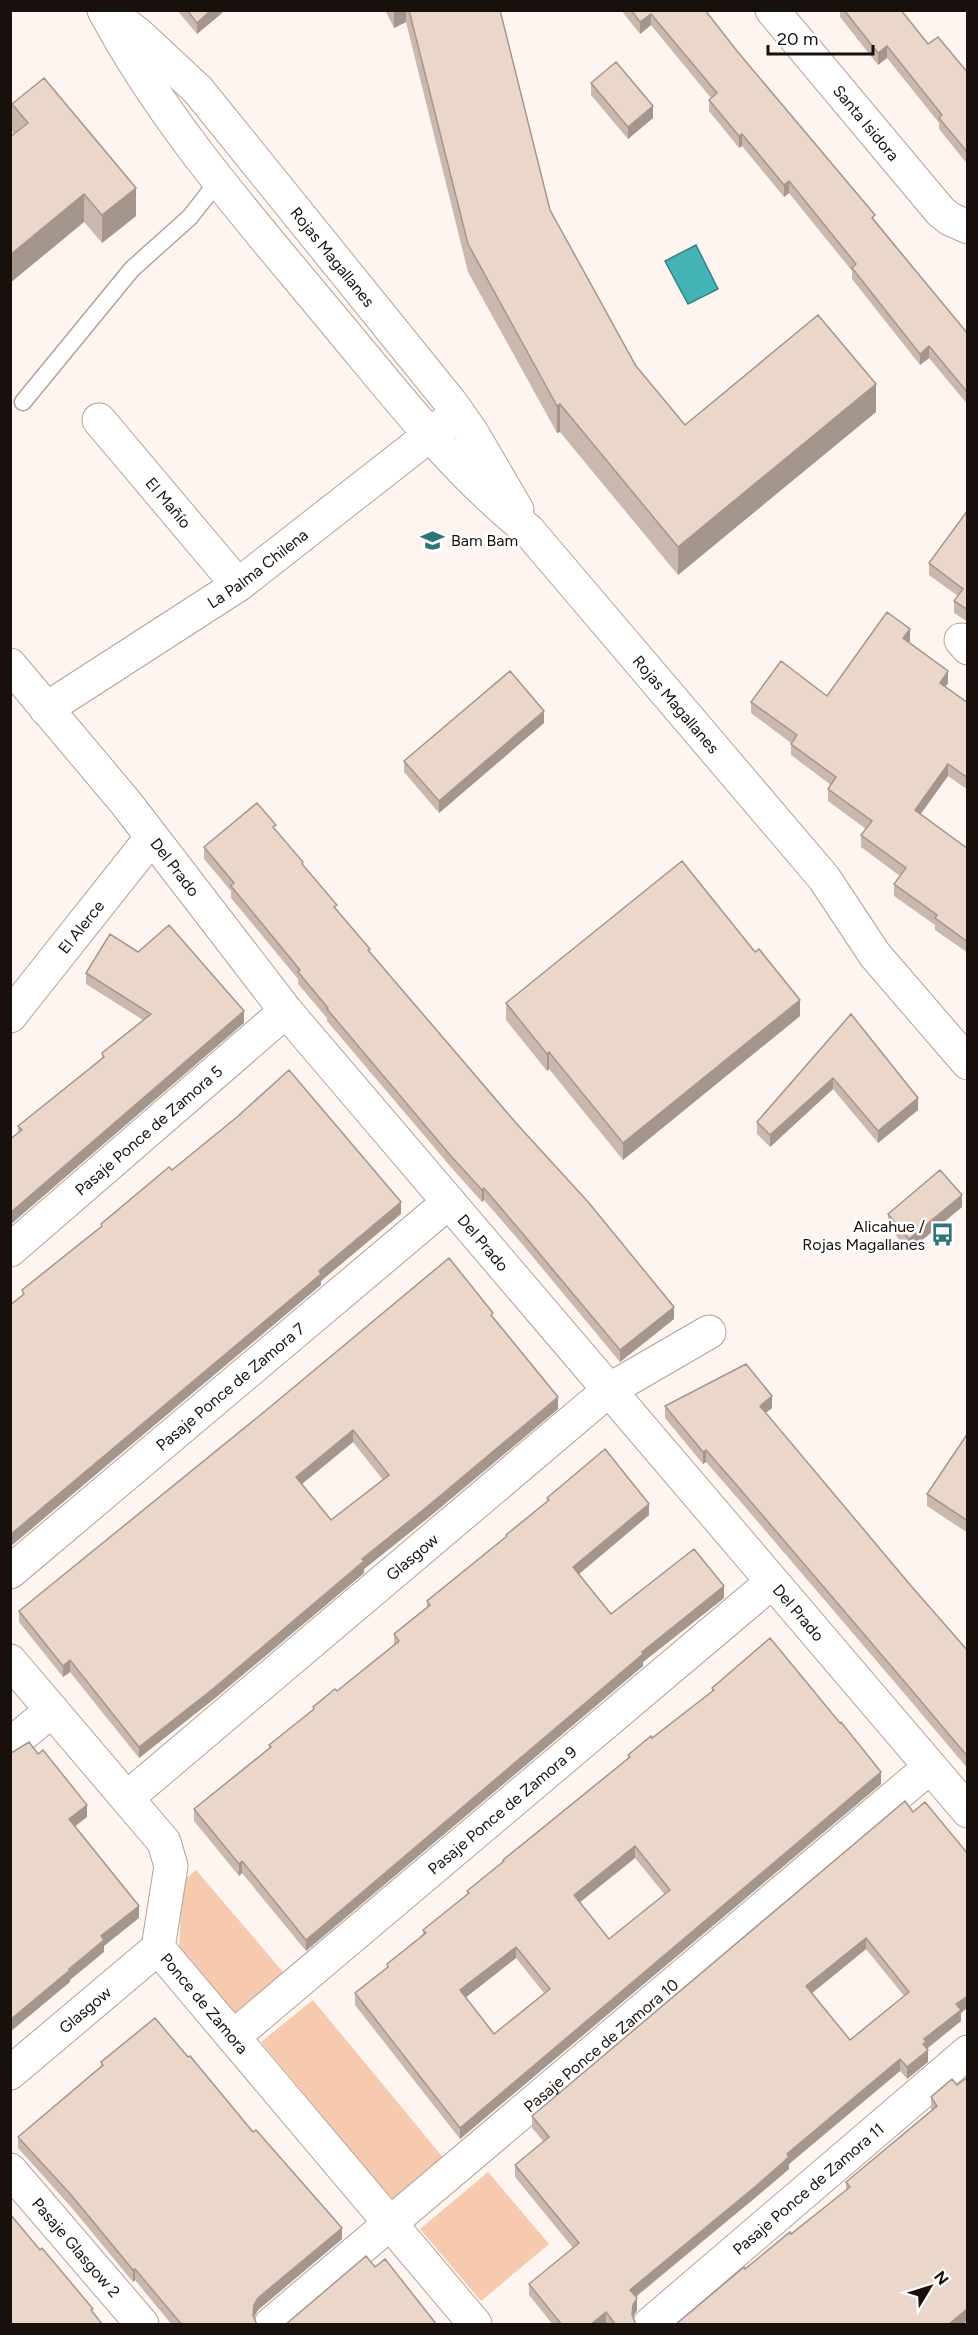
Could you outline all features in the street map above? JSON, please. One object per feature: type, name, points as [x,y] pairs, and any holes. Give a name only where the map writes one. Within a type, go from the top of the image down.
[{"type":"street","name":"Rojas Magallanes","points":[[105,10],[125,51],[152,92],[219,180],[430,435],[477,486],[528,530],[824,878],[875,955],[968,1064]]},
{"type":"street","name":"Rojas Magallanes","points":[[105,10],[138,34],[198,90],[458,413],[491,464],[528,530]]},
{"type":"street","name":"Santa Isidora","points":[[772,10],[941,212],[968,227]]},
{"type":"street","name":"La Palma Chilena","points":[[46,709],[238,585],[458,413]]},
{"type":"street","name":"El Mañío","points":[[99,420],[238,585]]},
{"type":"street","name":"Del Prado","points":[[10,665],[152,837],[286,1011],[968,1811]]},
{"type":"street","name":"El Alerce","points":[[10,1016],[152,837]]},
{"type":"street","name":"Rojas Magallanes","points":[[824,878],[865,911],[968,1031]]},
{"type":"street","name":"Pasaje Ponce de Zamora 5","points":[[10,1250],[286,1011]]},
{"type":"street","name":"Pasaje Ponce de Zamora 7","points":[[10,1572],[449,1202]]},
{"type":"street","name":"Glasgow","points":[[128,1797],[609,1390],[709,1332]]},
{"type":"street","name":"Pasaje Ponce de Zamora 9","points":[[233,2037],[772,1582]]},
{"type":"street","name":"Ponce de Zamora","points":[[10,1661],[164,1842],[169,1852],[171,1866],[158,1948],[475,2325]]},
{"type":"street","points":[[10,1745],[52,1710]]},
{"type":"street","name":"Pasaje Ponce de Zamora 10","points":[[271,2325],[930,1767]]},
{"type":"street","name":"Glasgow","points":[[10,2073],[158,1948]]},
{"type":"street","name":"Pasaje Ponce de Zamora 11","points":[[650,2325],[968,2052]]},
{"type":"street","name":"Pasaje Glasgow 2","points":[[10,2170],[142,2325]]},
{"type":"lane","points":[[23,402],[132,269],[190,217],[219,180]]},
{"type":"shaded area","points":[[196,1870],[289,1979],[235,2019],[179,1950],[182,1882]]},
{"type":"shaded area","points":[[313,2000],[446,2161],[392,2200],[261,2042]]},
{"type":"shaded area","points":[[488,2172],[549,2244],[481,2301],[420,2229]]},
{"type":"water","points":[[696,245],[718,289],[688,304],[665,261]]},
{"type":"building","points":[[187,10],[211,10],[197,23]]},
{"type":"building","points":[[409,10],[500,10],[550,210],[636,366],[685,425],[818,315],[876,384],[678,547],[560,404],[557,406],[468,244]]},
{"type":"building","points":[[631,10],[705,10],[875,215],[872,218],[968,334],[968,393],[929,346],[920,354],[852,268],[856,264],[789,181],[784,185],[742,134],[739,136],[709,100],[717,93],[651,14],[640,22]]},
{"type":"building","points":[[844,10],[901,10],[928,44],[938,37],[968,73],[968,153],[939,118],[942,115],[887,46],[878,53]]},
{"type":"building","points":[[616,62],[653,106],[628,127],[591,83]]},
{"type":"building","points":[[44,78],[136,188],[102,215],[84,194],[10,255],[10,137],[28,123],[12,104]]},
{"type":"building","points":[[968,510],[968,610],[954,601],[963,589],[929,563]]},
{"type":"building","points":[[887,612],[910,629],[903,638],[948,671],[940,683],[968,703],[968,778],[948,764],[915,810],[968,849],[968,942],[935,918],[937,915],[894,884],[906,868],[861,835],[872,821],[828,789],[836,777],[791,744],[797,735],[751,702],[781,661],[827,696]]},
{"type":"building","points":[[510,671],[544,711],[439,801],[404,761]]},
{"type":"building","points":[[257,803],[276,825],[273,827],[303,862],[302,864],[337,905],[334,907],[370,949],[368,950],[516,1123],[589,1203],[674,1307],[620,1350],[484,1188],[482,1190],[450,1155],[327,1009],[298,972],[300,970],[231,886],[234,883],[204,847]]},
{"type":"building","points":[[682,861],[755,952],[759,949],[800,1000],[623,1143],[506,1003]]},
{"type":"building","points":[[169,925],[244,1011],[10,1213],[10,1139],[22,1130],[18,1126],[104,1057],[102,1053],[151,1014],[86,973],[110,934],[138,952]]},
{"type":"building","points":[[851,1014],[918,1098],[878,1131],[833,1078],[770,1135],[757,1122]]},
{"type":"building","points":[[289,1070],[401,1202],[319,1271],[321,1274],[10,1535],[10,1305],[24,1294],[22,1290],[102,1226],[101,1224],[169,1167],[172,1170],[237,1117]]},
{"type":"building","points":[[940,1170],[962,1195],[909,1239],[888,1214]]},
{"type":"building","points":[[449,1258],[493,1313],[491,1315],[558,1397],[362,1559],[364,1561],[214,1688],[139,1747],[70,1660],[63,1666],[19,1611]],"holes":[[[353,1430],[389,1475],[331,1520],[296,1477]]]},
{"type":"building","points":[[746,1364],[772,1396],[760,1406],[968,1651],[968,1757],[740,1489],[706,1450],[703,1452],[665,1406]]},
{"type":"building","points":[[968,1433],[968,1521],[927,1494]]},
{"type":"building","points":[[605,1449],[649,1504],[573,1567],[611,1614],[694,1549],[724,1586],[642,1652],[643,1654],[306,1940],[242,1861],[239,1864],[194,1809],[271,1747],[269,1745],[314,1709],[313,1707],[335,1689],[337,1691],[399,1641],[394,1634],[430,1605],[427,1601],[507,1536],[549,1500],[547,1498]]},
{"type":"building","points":[[770,1638],[881,1772],[460,2128],[355,1993],[426,1933],[423,1930],[469,1893],[467,1891],[503,1860],[630,1757],[628,1755],[651,1736],[652,1738],[714,1690],[712,1688]],"holes":[[[635,1846],[670,1890],[609,1939],[574,1895]],[[516,1947],[550,1989],[494,2034],[460,1990]]]},
{"type":"building","points":[[29,1742],[38,1754],[43,1750],[87,1805],[69,1819],[139,1906],[101,1936],[104,1940],[10,2020],[10,1752]]},
{"type":"building","points":[[905,1801],[913,1812],[925,1802],[968,1854],[968,1996],[956,2004],[961,2010],[924,2039],[926,2042],[923,2044],[928,2050],[907,2067],[900,2059],[787,2154],[789,2157],[756,2186],[630,2290],[637,2298],[633,2305],[632,2315],[636,2325],[616,2325],[606,2312],[590,2325],[562,2325],[529,2284],[579,2243],[515,2165],[549,2137],[532,2116]],"holes":[[[866,1938],[909,1992],[850,2040],[806,1986]]]},
{"type":"building","points":[[155,2018],[253,2132],[256,2130],[342,2228],[258,2298],[254,2305],[253,2315],[257,2325],[182,2325],[72,2196],[18,2137],[103,2065],[101,2062]]},
{"type":"building","points":[[968,2077],[968,2308],[948,2325],[675,2325],[744,2267],[745,2269],[850,2187],[846,2182],[937,2106],[931,2097],[952,2079],[957,2085]]},
{"type":"building","points":[[10,2214],[40,2250],[42,2248],[93,2309],[91,2310],[103,2325],[10,2325]]},
{"type":"building","points":[[366,2256],[375,2267],[385,2259],[437,2325],[285,2325]]},
{"type":"place","name":"Bam Bam","points":[[433,540]]},
{"type":"place","name":"Alicahue / Rojas Magallanes","points":[[943,1235]]}]
